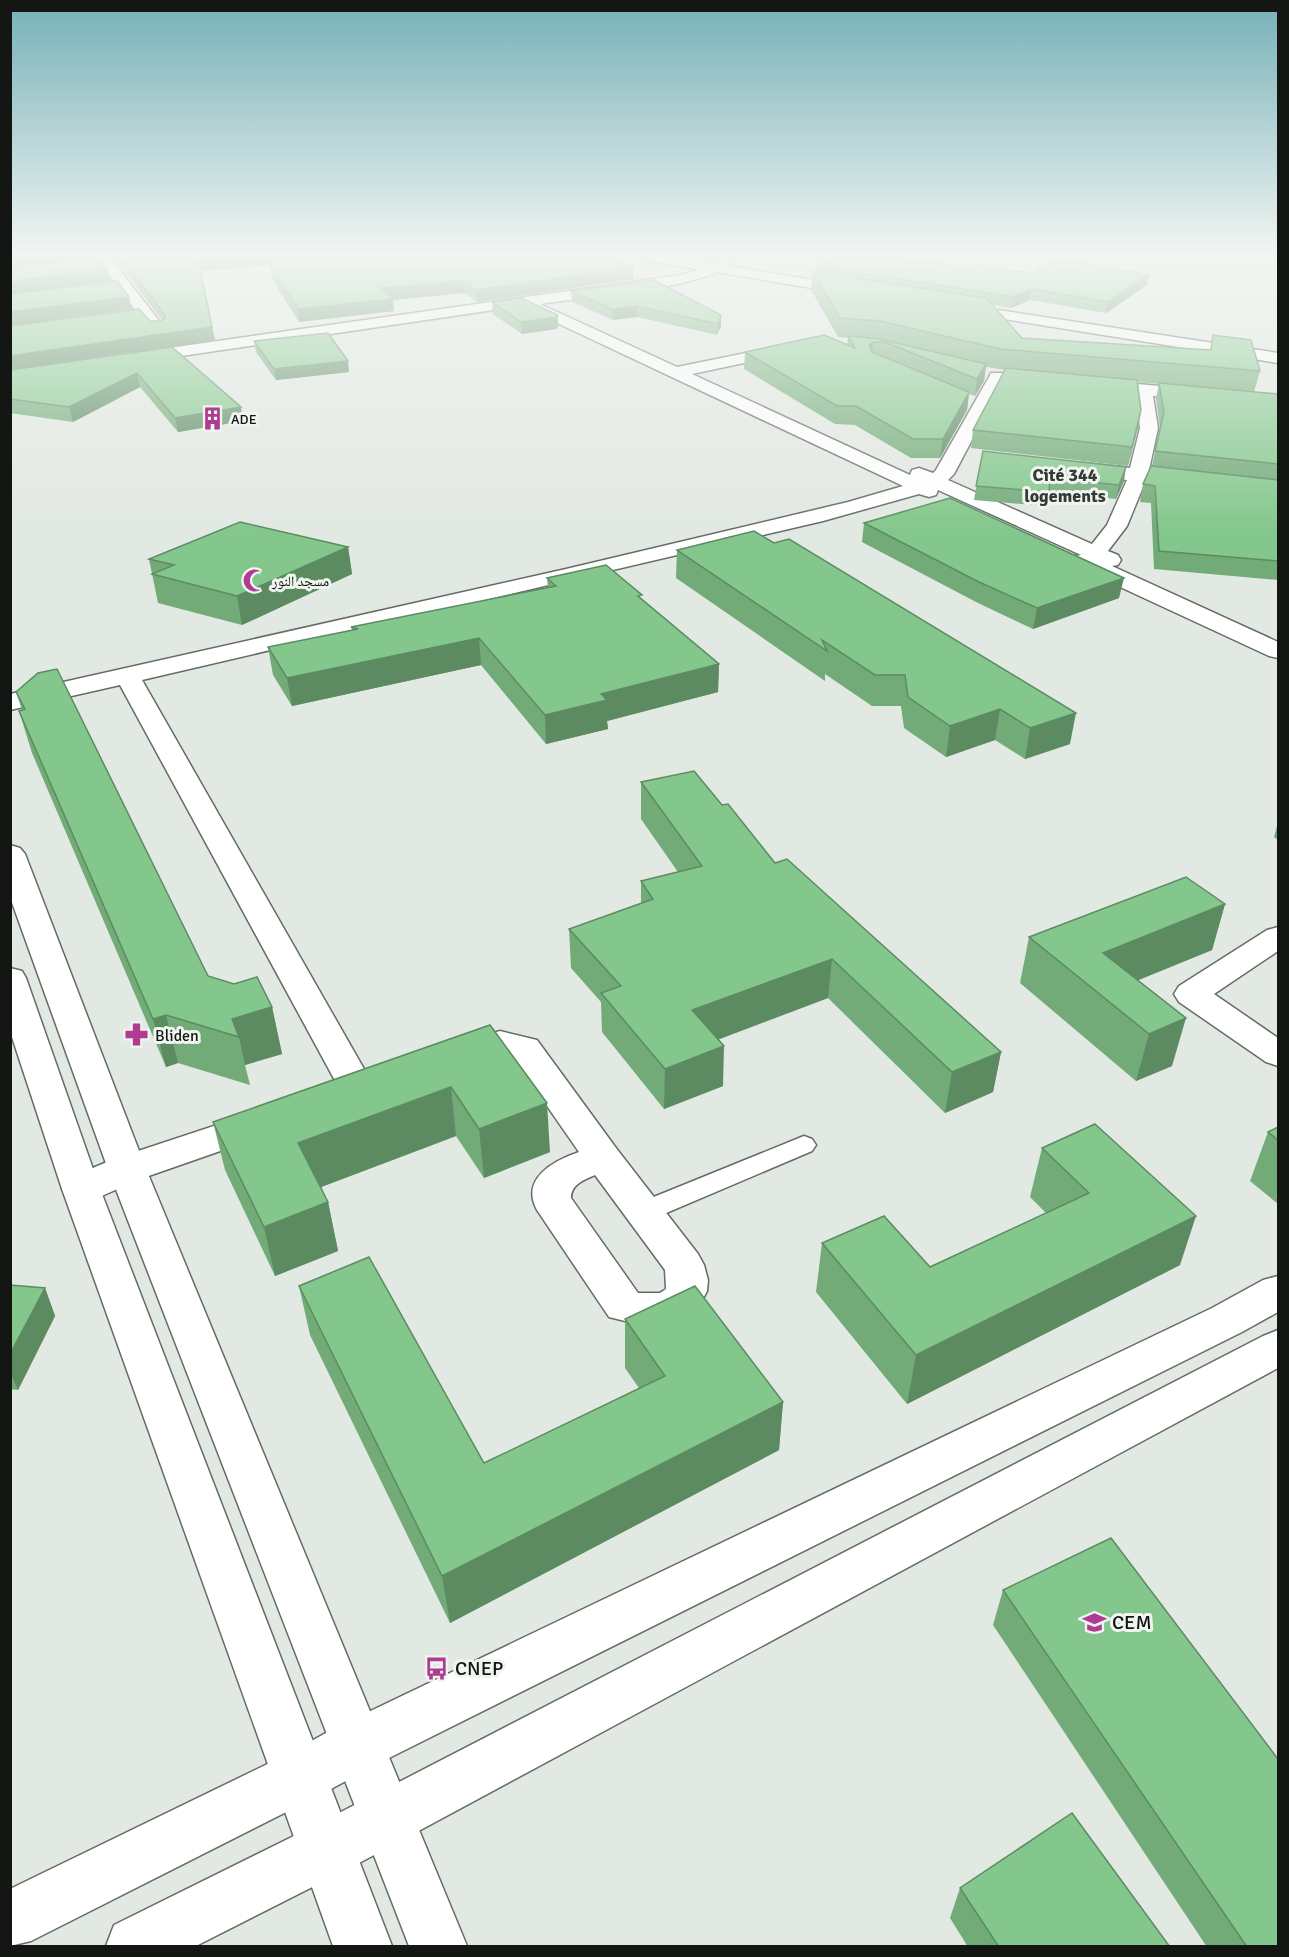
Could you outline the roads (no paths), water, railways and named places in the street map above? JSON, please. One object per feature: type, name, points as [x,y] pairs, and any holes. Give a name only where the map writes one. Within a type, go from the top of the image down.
[{"type":"street","points":[[171,347],[175,352]]},
{"type":"street","points":[[116,361],[208,347]]},
{"type":"street","points":[[632,347],[1090,558],[1278,651]]},
{"type":"street","points":[[683,372],[798,347]]},
{"type":"street","points":[[1214,347],[1278,358]]},
{"type":"street","points":[[1259,347],[1278,350]]},
{"type":"street","points":[[10,718],[131,683],[733,543],[935,487],[955,454],[974,405],[1003,377],[976,371]]},
{"type":"street","points":[[1076,384],[1278,402]]},
{"type":"street","points":[[1090,558],[1117,526],[1138,476],[1149,428],[1144,390]]},
{"type":"street","points":[[955,454],[978,457]]},
{"type":"street","points":[[1058,466],[1278,490]]},
{"type":"street","points":[[1090,558],[1278,636]]},
{"type":"street","points":[[10,702],[131,683]]},
{"type":"street","points":[[131,683],[325,1101]]},
{"type":"street","points":[[10,854],[127,1169],[438,1947]]},
{"type":"street","points":[[1278,937],[1191,994],[1278,1054]]},
{"type":"street","points":[[10,978],[81,1189],[363,1947]]},
{"type":"street","points":[[435,1063],[490,1044],[509,1042],[525,1048],[603,1158],[684,1265],[689,1277],[688,1290],[681,1300],[669,1309],[654,1312],[638,1311],[624,1305],[551,1200],[552,1185],[558,1178],[603,1158]]},
{"type":"street","points":[[81,1189],[127,1169],[391,1078]]},
{"type":"street","points":[[10,1920],[301,1776],[356,1746],[1227,1320],[1278,1292]]},
{"type":"street","points":[[135,1947],[328,1849],[1278,1348]]},
{"type":"lane","points":[[643,1212],[804,1145]]},
{"type":"place","name":"ADE","points":[[213,419]]},
{"type":"place","name":"مسجد النور","points":[[254,581]]},
{"type":"place","name":"Bliden","points":[[137,1035]]},
{"type":"place","name":"CEM","points":[[1094,1622]]},
{"type":"place","name":"CNEP","points":[[437,1668]]},
{"type":"district","name":"Cité 344 logements","points":[[1065,485]]}]
